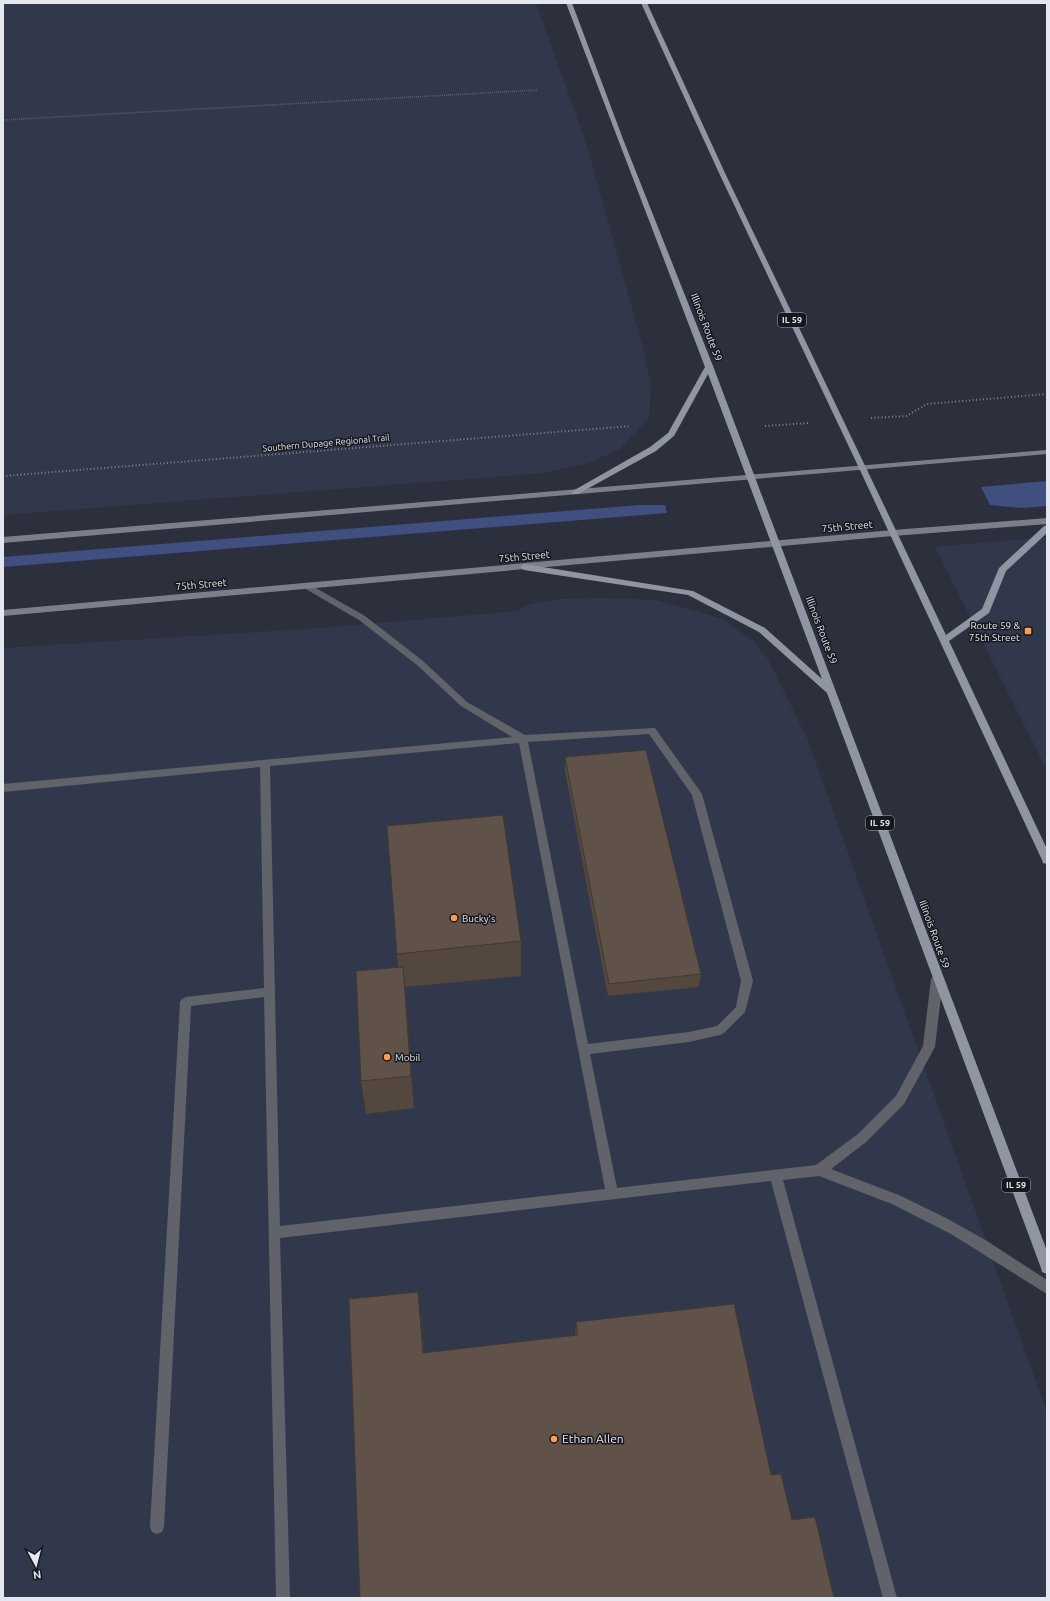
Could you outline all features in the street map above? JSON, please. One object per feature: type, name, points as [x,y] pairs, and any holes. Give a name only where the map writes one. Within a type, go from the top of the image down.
[{"type":"main road","name":"Illinois Route 59","points":[[569,3],[608,109],[832,692],[937,979],[1047,1268]]},
{"type":"main road","name":"IL 59","points":[[644,3],[722,173],[863,468],[1047,860]]},
{"type":"main road","points":[[575,492],[653,449],[671,434],[708,366]]},
{"type":"main road","points":[[3,540],[1047,452]]},
{"type":"main road","name":"75th Street","points":[[3,613],[893,533],[1047,521]]},
{"type":"main road","points":[[944,640],[986,611],[1002,570],[1047,528]]},
{"type":"main road","points":[[524,567],[690,593],[762,630],[832,692]]},
{"type":"lane","points":[[307,586],[362,618],[420,663],[464,704],[523,739],[612,1194]]},
{"type":"lane","points":[[3,788],[523,739],[652,730],[697,794],[747,981],[741,1009],[720,1030],[689,1037],[584,1050]]},
{"type":"lane","points":[[265,763],[283,1598]]},
{"type":"lane","points":[[819,1170],[862,1138],[900,1100],[929,1047],[937,979]]},
{"type":"lane","points":[[157,1527],[186,1002],[269,992]]},
{"type":"lane","points":[[274,1233],[819,1170],[870,1188],[942,1222],[1047,1288]]},
{"type":"lane","points":[[776,1175],[890,1598]]},
{"type":"path","points":[[3,120],[538,90]]},
{"type":"path","points":[[732,429],[906,416],[927,404],[1047,394]]},
{"type":"path","name":"Southern Dupage Regional Trail","points":[[3,476],[630,425],[647,435],[671,434]]},
{"type":"shaded area","points":[[3,3],[536,3],[587,146],[643,348],[651,386],[649,418],[620,449],[588,463],[544,473],[3,515]]},
{"type":"shaded area","points":[[1047,481],[1047,506],[1022,508],[990,505],[981,487]]},
{"type":"shaded area","points":[[639,505],[665,505],[667,513],[3,567],[3,557]]},
{"type":"shaded area","points":[[1047,537],[1047,770],[935,547]]},
{"type":"shaded area","points":[[600,598],[656,600],[720,618],[752,640],[768,659],[807,738],[1047,1413],[1047,1598],[3,1598],[3,648],[306,629],[518,611],[530,604],[560,599]]},
{"type":"building","points":[[646,750],[701,974],[609,984],[565,757]]},
{"type":"building","name":"Bucky's","points":[[503,815],[521,941],[397,954],[387,826]]},
{"type":"building","name":"Mobil","points":[[403,967],[411,1076],[361,1081],[356,971]]},
{"type":"building","name":"Ethan Allen","points":[[418,1292],[423,1353],[578,1335],[576,1322],[734,1304],[771,1475],[781,1474],[792,1520],[815,1517],[834,1598],[360,1598],[349,1299]]},
{"type":"place","name":"Route 59 & 75th Street","points":[[1028,631]]},
{"type":"place","name":"Bucky's","points":[[454,918]]},
{"type":"place","name":"Mobil","points":[[387,1057]]},
{"type":"place","name":"Ethan Allen","points":[[554,1439]]}]
